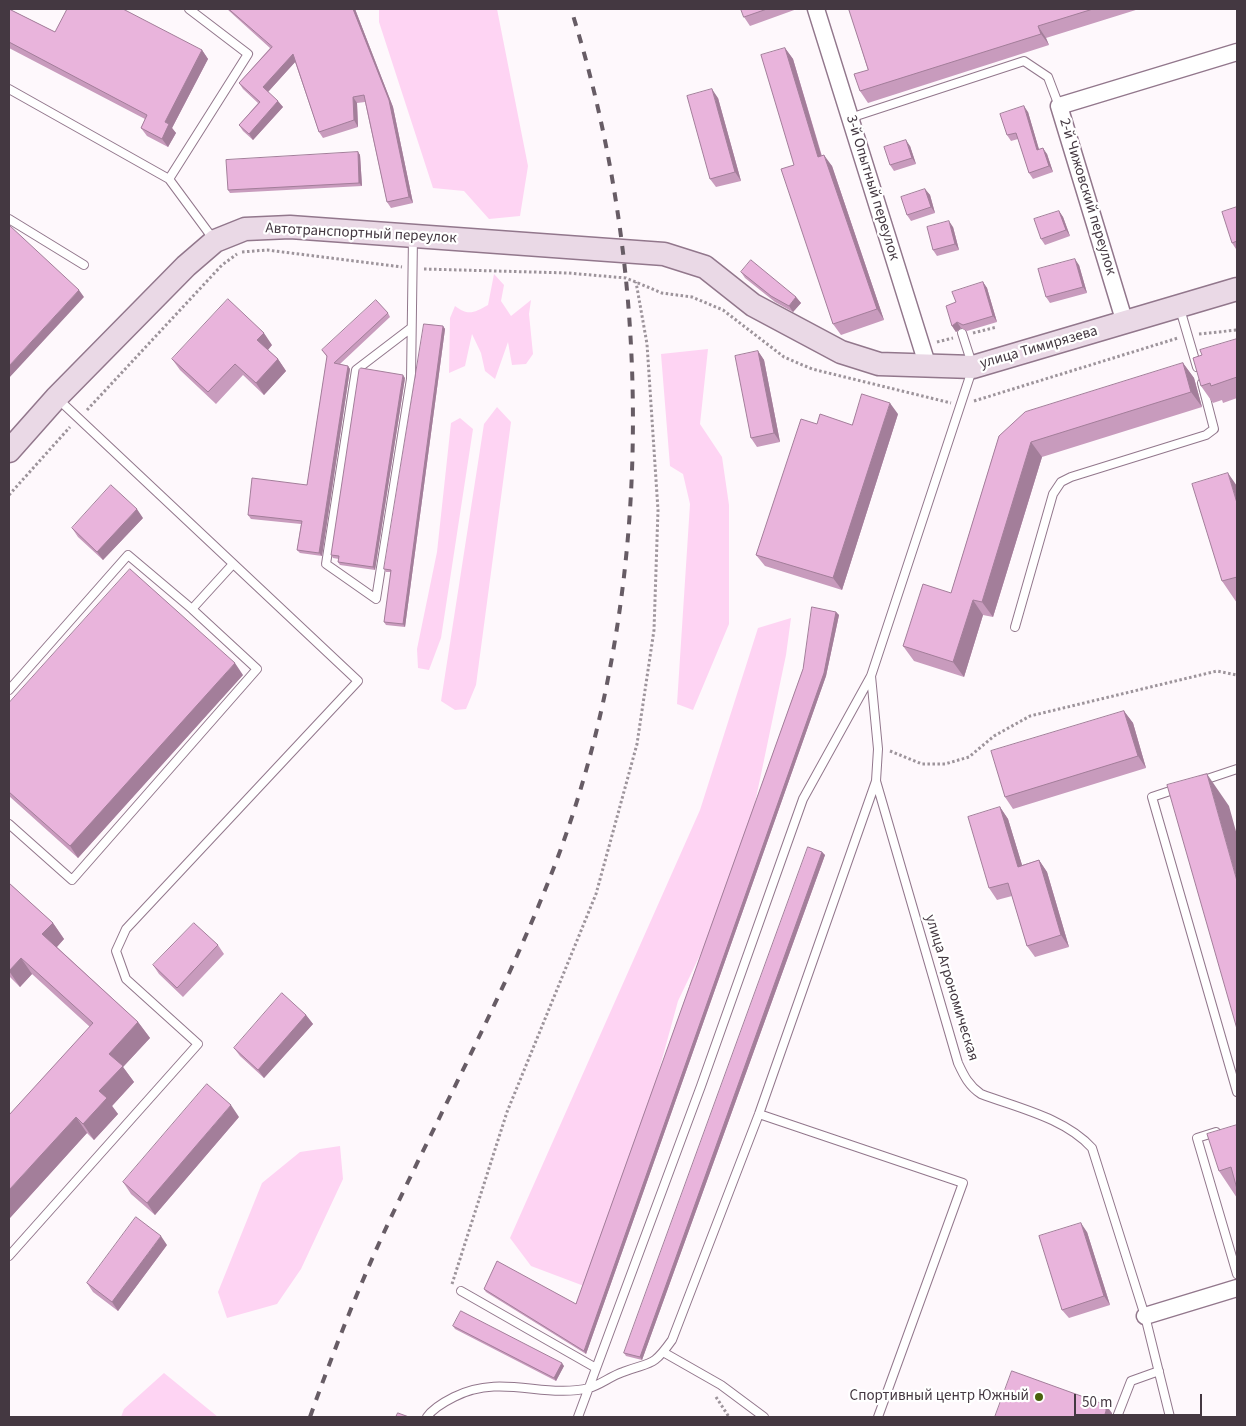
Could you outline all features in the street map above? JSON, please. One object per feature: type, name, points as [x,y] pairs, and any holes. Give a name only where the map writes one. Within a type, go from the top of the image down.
[{"type":"main road","name":"Автотранспортный переулок","points":[[9,451],[56,398],[186,266],[215,241],[245,229],[290,227],[413,237],[624,250]]},
{"type":"main road","name":"улица Тимирязева","points":[[624,250],[664,254],[705,267],[753,305],[841,352],[879,364],[973,367],[1237,289]]},
{"type":"street","name":"3-й Опытный переулок","points":[[816,9],[928,367]]},
{"type":"street","name":"2-й Чижовский переулок","points":[[1125,323],[1059,106],[1237,52]]},
{"type":"street","points":[[1145,1316],[1237,1288]]},
{"type":"lane","points":[[169,179],[248,54],[189,9]]},
{"type":"lane","points":[[850,118],[1024,61],[1048,77],[1059,106]]},
{"type":"lane","points":[[9,89],[169,179],[215,241]]},
{"type":"lane","points":[[9,219],[84,265]]},
{"type":"lane","points":[[411,328],[356,370],[326,564],[376,599],[411,379],[413,237]]},
{"type":"lane","points":[[1015,627],[1053,494],[1061,482],[1071,476],[1206,435],[1214,428],[1180,307]]},
{"type":"lane","points":[[578,1417],[701,1086],[803,799],[871,676],[973,367],[962,333]]},
{"type":"lane","points":[[9,1256],[198,1044],[126,979],[116,950],[126,928],[358,681],[56,398]]},
{"type":"lane","points":[[9,690],[128,555],[192,609],[257,669],[72,880],[9,824]]},
{"type":"lane","points":[[192,609],[234,564]]},
{"type":"lane","points":[[427,1417],[449,1399],[479,1388],[494,1386],[565,1390],[589,1388],[625,1371],[652,1363],[672,1340],[758,1114],[876,781],[878,748],[871,676]]},
{"type":"lane","points":[[1237,769],[1152,797],[1237,1092]]},
{"type":"lane","name":"улица Агрономическая","points":[[876,781],[958,1063],[972,1088],[981,1094],[1067,1127],[1081,1135],[1092,1148],[1145,1316],[1170,1417]]},
{"type":"lane","points":[[758,1114],[963,1183],[878,1417]]},
{"type":"lane","points":[[1221,1131],[1197,1138],[1237,1274]]},
{"type":"lane","points":[[461,1292],[596,1368]]},
{"type":"lane","points":[[663,1352],[721,1385],[764,1417]]},
{"type":"lane","points":[[1117,1417],[1131,1380],[1159,1371]]},
{"type":"path","points":[[9,495],[222,265],[239,253],[267,250],[412,268],[568,273]]},
{"type":"path","points":[[461,1292],[451,1284],[508,1112],[596,894],[637,744],[654,630],[658,510],[647,344],[636,282]]},
{"type":"path","points":[[1188,335],[1237,330]]},
{"type":"path","points":[[878,748],[899,753],[922,764],[945,764],[969,757],[994,736],[1030,716],[1217,671],[1237,675]]},
{"type":"shaded area","points":[[379,9],[497,9],[528,166],[520,216],[489,219],[464,191],[433,188],[379,22]]},
{"type":"shaded area","points":[[494,274],[504,285],[501,301],[511,316],[531,300],[529,314],[533,354],[526,364],[512,365],[508,342],[495,379],[485,371],[481,353],[472,334],[465,366],[449,373],[450,318],[455,306],[464,311],[471,312],[488,305]]},
{"type":"shaded area","points":[[708,349],[700,424],[722,457],[729,505],[729,624],[693,710],[677,704],[690,504],[683,474],[670,466],[661,354]]},
{"type":"shaded area","points":[[497,407],[511,422],[476,685],[466,709],[455,710],[441,701],[484,424]]},
{"type":"shaded area","points":[[460,418],[473,429],[441,638],[429,670],[418,668],[417,649],[437,552],[451,423]]},
{"type":"shaded area","points":[[791,618],[786,655],[751,822],[734,884],[678,1001],[607,1260],[584,1286],[531,1266],[510,1238],[700,810],[758,628]]},
{"type":"shaded area","points":[[340,1146],[343,1179],[301,1269],[277,1304],[227,1318],[218,1292],[262,1183],[300,1152]]},
{"type":"shaded area","points":[[164,1373],[218,1417],[121,1417],[124,1409]]},
{"type":"building","points":[[9,9],[55,32],[67,9],[123,9],[202,50],[165,122],[169,124],[162,139],[141,128],[147,115],[9,42]]},
{"type":"building","points":[[229,9],[353,9],[389,100],[409,197],[387,202],[364,95],[353,97],[354,120],[319,132],[293,54],[263,87],[278,101],[249,134],[239,125],[260,102],[239,83],[272,47]]},
{"type":"building","points":[[741,9],[767,9],[744,17]]},
{"type":"building","points":[[849,9],[1093,9],[1038,26],[1041,34],[860,91],[854,74],[868,70]]},
{"type":"building","points":[[785,48],[818,157],[824,155],[877,309],[833,324],[781,169],[794,165],[761,55]]},
{"type":"building","points":[[712,89],[735,172],[710,179],[687,96]]},
{"type":"building","points":[[1024,106],[1037,150],[1043,148],[1049,166],[1029,173],[1016,133],[1007,135],[1000,114]]},
{"type":"building","points":[[906,140],[912,158],[890,165],[884,147]]},
{"type":"building","points":[[358,152],[359,183],[228,190],[226,160]]},
{"type":"building","points":[[925,189],[931,207],[907,215],[901,197]]},
{"type":"building","points":[[1237,207],[1237,241],[1232,243],[1222,212]]},
{"type":"building","points":[[1059,211],[1066,230],[1041,239],[1034,219]]},
{"type":"building","points":[[949,221],[955,244],[933,250],[927,227]]},
{"type":"building","points":[[9,225],[79,290],[9,366]]},
{"type":"building","points":[[1075,259],[1083,287],[1046,297],[1038,269]]},
{"type":"building","points":[[751,260],[796,297],[789,306],[771,296],[741,272]]},
{"type":"building","points":[[983,282],[993,316],[963,325],[957,322],[952,326],[946,306],[956,302],[952,292]]},
{"type":"building","points":[[228,299],[264,333],[257,340],[278,359],[256,383],[235,364],[208,392],[172,359]]},
{"type":"building","points":[[376,300],[388,313],[334,363],[348,366],[319,553],[297,550],[302,521],[248,515],[252,478],[307,485],[327,356],[322,350]]},
{"type":"building","points":[[424,324],[443,326],[403,624],[384,622],[391,570],[384,569]]},
{"type":"building","points":[[1237,339],[1237,377],[1211,386],[1210,383],[1201,386],[1193,358],[1202,355],[1200,350]]},
{"type":"building","points":[[758,351],[774,433],[751,438],[735,356]]},
{"type":"building","points":[[1183,363],[1191,392],[1031,442],[982,602],[973,600],[953,662],[903,646],[923,584],[951,593],[999,436],[1025,412]]},
{"type":"building","points":[[361,368],[403,375],[373,567],[338,562],[339,556],[331,555],[359,370]]},
{"type":"building","points":[[862,394],[890,403],[833,578],[756,555],[801,419],[817,424],[820,414],[852,425]]},
{"type":"building","points":[[1228,473],[1237,503],[1237,577],[1222,581],[1192,484]]},
{"type":"building","points":[[111,485],[137,509],[97,552],[72,528]]},
{"type":"building","points":[[130,569],[235,663],[70,846],[9,792],[9,703]]},
{"type":"building","points":[[812,607],[836,612],[824,673],[584,1351],[484,1289],[497,1261],[576,1304],[803,669]]},
{"type":"building","points":[[1124,711],[1138,756],[1005,797],[991,751]]},
{"type":"building","points":[[1207,774],[1237,881],[1237,1029],[1167,785]]},
{"type":"building","points":[[1000,807],[1018,867],[1039,860],[1061,935],[1027,946],[1008,883],[989,888],[968,817]]},
{"type":"building","points":[[808,847],[822,852],[640,1357],[624,1353]]},
{"type":"building","points":[[9,883],[53,923],[42,934],[138,1022],[109,1054],[123,1066],[99,1091],[107,1098],[83,1124],[76,1117],[9,1190],[9,1115],[93,1023],[21,958],[9,971]]},
{"type":"building","points":[[194,923],[218,945],[177,988],[153,965]]},
{"type":"building","points":[[282,993],[306,1015],[258,1070],[234,1048]]},
{"type":"building","points":[[207,1084],[231,1105],[147,1203],[123,1182]]},
{"type":"building","points":[[1237,1125],[1237,1189],[1231,1167],[1219,1171],[1207,1134]]},
{"type":"building","points":[[136,1217],[161,1236],[112,1302],[87,1283]]},
{"type":"building","points":[[1081,1223],[1104,1296],[1062,1310],[1039,1236]]},
{"type":"building","points":[[461,1311],[562,1363],[554,1378],[453,1326]]},
{"type":"building","name":"Спортивный центр Южный","points":[[1012,1371],[1106,1405],[1104,1417],[995,1417]]},
{"type":"building","points":[[398,1413],[409,1417],[396,1417]]},
{"type":"railway","points":[[310,1417],[349,1313],[382,1236],[501,990],[541,900],[559,854],[591,753],[614,648],[628,541],[633,433],[630,324],[618,216],[599,111],[571,9]]},
{"type":"place","name":"Спортивный центр Южный","points":[[1039,1397]]}]
